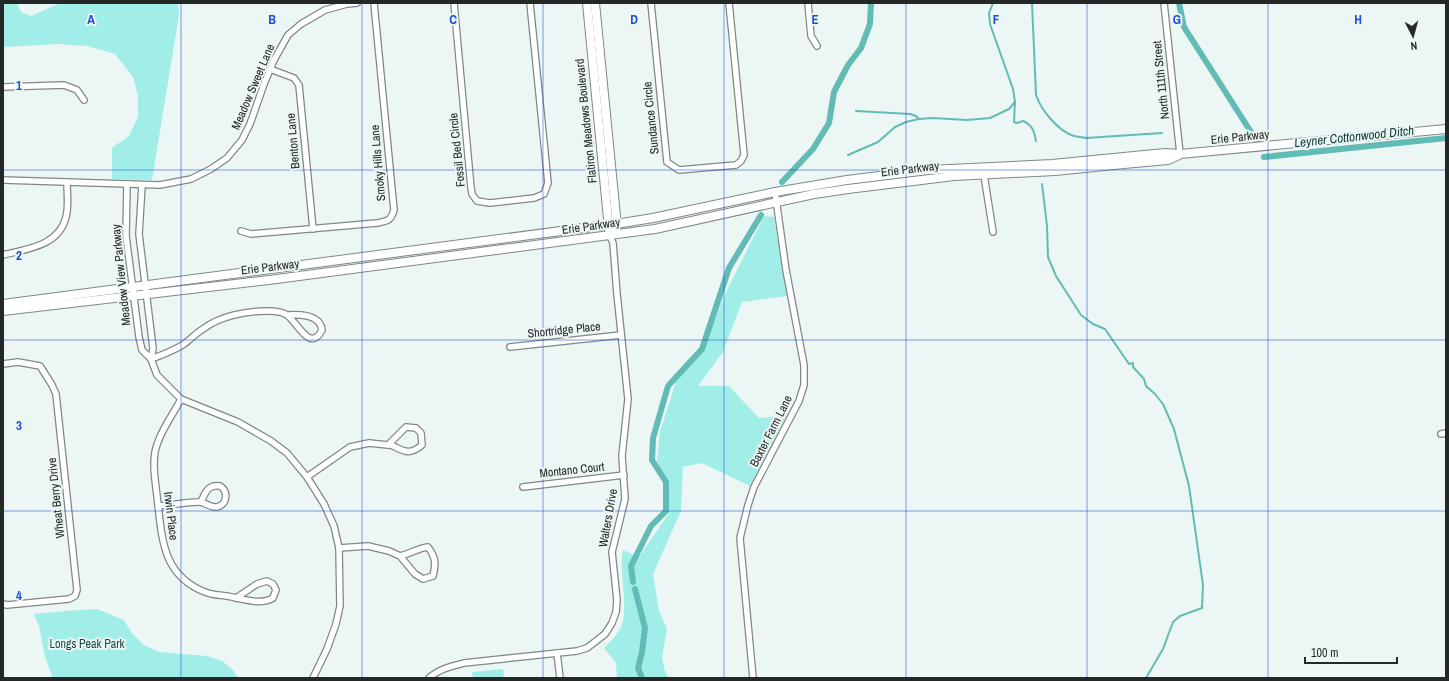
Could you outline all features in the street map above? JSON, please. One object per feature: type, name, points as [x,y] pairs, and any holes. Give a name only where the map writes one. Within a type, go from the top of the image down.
[{"type":"main road","name":"Flatiron Meadows Boulevard","points":[[587,3],[612,224]]},
{"type":"main road","name":"Flatiron Meadows Boulevard","points":[[595,3],[613,238]]},
{"type":"main road","name":"Erie Parkway","points":[[145,290],[653,218],[775,192],[847,180],[928,170],[1052,164],[1165,153],[1180,154],[1446,129]]},
{"type":"main road","name":"Erie Parkway","points":[[3,304],[133,291],[269,280],[613,238],[814,194],[941,177],[1055,171],[1168,160],[1180,154]]},
{"type":"main road","name":"Erie Parkway","points":[[3,311],[133,291]]},
{"type":"street","name":"Meadow Sweet Lane","points":[[3,180],[160,185],[191,179],[211,169],[227,158],[242,140],[250,124],[270,69],[288,35],[301,24],[325,10],[356,3]]},
{"type":"street","name":"Smoky Hills Lane","points":[[241,231],[251,234],[377,223],[387,221],[392,216],[394,210],[374,3]]},
{"type":"street","name":"Fossil Bed Circle","points":[[454,3],[472,194],[477,201],[490,203],[534,198],[544,194],[548,183],[530,3]]},
{"type":"street","name":"Sundance Circle","points":[[651,3],[667,162],[679,170],[736,165],[741,161],[744,155],[729,3]]},
{"type":"street","points":[[808,3],[811,36],[817,46]]},
{"type":"street","name":"North 111th Street","points":[[1164,3],[1180,154]]},
{"type":"street","name":"Benton Lane","points":[[270,69],[294,78],[298,85],[313,229]]},
{"type":"street","points":[[3,87],[64,85],[77,90],[84,100]]},
{"type":"street","points":[[984,175],[993,232]]},
{"type":"street","points":[[3,255],[38,247],[49,242],[56,235],[66,218],[68,206],[67,182]]},
{"type":"street","name":"Meadow View Parkway","points":[[127,184],[126,236],[138,337],[142,350],[150,360],[157,375],[181,399],[238,422],[271,442],[287,454],[307,477],[324,504],[334,526],[340,548],[340,606],[336,624],[327,649],[313,678]]},
{"type":"street","name":"Meadow View Parkway","points":[[142,185],[139,234],[153,348],[150,360]]},
{"type":"street","name":"Baxter Farm Lane","points":[[753,678],[740,538],[754,486],[799,401],[804,385],[804,365],[786,270],[775,192]]},
{"type":"street","name":"Walters Drive","points":[[429,678],[449,667],[464,663],[577,651],[587,648],[605,634],[612,623],[616,612],[617,600],[612,552],[625,499],[622,456],[628,399],[613,238]]},
{"type":"street","points":[[150,360],[183,344],[204,328],[219,320],[239,314],[258,311],[298,314],[314,318],[320,322],[322,330],[316,338],[311,339],[306,337],[287,314]]},
{"type":"street","name":"Shortridge Place","points":[[510,347],[621,335]]},
{"type":"street","name":"Wheat Berry Drive","points":[[3,364],[18,362],[40,366],[56,394],[77,590],[75,596],[69,599],[7,605],[3,604]]},
{"type":"street","name":"Irwin Place","points":[[181,399],[158,442],[155,456],[158,506],[164,546],[168,558],[180,576],[192,586],[206,593],[236,598],[257,601],[267,601],[273,598],[276,590],[273,584],[266,580],[257,584],[236,598]]},
{"type":"street","points":[[307,477],[350,447],[369,443],[388,444],[406,452],[415,451],[422,445],[421,433],[416,428],[406,427],[388,444]]},
{"type":"street","name":"Montano Court","points":[[522,487],[624,475]]},
{"type":"street","points":[[158,506],[201,502],[212,507],[221,505],[226,499],[226,491],[220,486],[211,486],[201,502]]},
{"type":"street","points":[[340,548],[368,546],[389,551],[400,556],[415,574],[423,579],[433,576],[435,566],[434,555],[428,548],[419,548],[408,555],[400,556]]},
{"type":"street","points":[[557,653],[560,678]]},
{"type":"green space","points":[[3,3],[17,3],[21,12],[31,16],[60,3],[178,3],[179,15],[152,180],[112,179],[112,148],[129,136],[138,117],[138,96],[133,77],[115,54],[87,46],[59,44],[3,47]]},
{"type":"green space","points":[[764,216],[774,217],[787,296],[742,302],[723,352],[698,386],[729,386],[759,418],[786,416],[750,486],[702,463],[683,467],[681,511],[653,574],[659,611],[667,629],[662,657],[665,672],[669,678],[617,678],[616,663],[604,648],[619,631],[624,614],[622,570],[623,550],[639,557],[669,513],[667,484],[657,461],[660,432],[676,381],[703,351],[724,296]]},
{"type":"green space","name":"Longs Peak Park","points":[[97,609],[124,620],[131,632],[144,645],[159,652],[207,656],[222,661],[233,670],[238,678],[53,678],[45,657],[39,626],[34,614]]},
{"type":"green space","points":[[503,669],[504,678],[473,678],[472,672]]},
{"type":"waterway","name":"Leyner Cottonwood Ditch","points":[[782,182],[813,149],[829,123],[834,92],[848,65],[861,48],[870,24],[871,3]]},
{"type":"waterway","points":[[993,3],[989,13],[990,24],[1013,89],[1015,102],[1014,122],[1017,123],[1023,121],[1029,124],[1036,141]]},
{"type":"waterway","points":[[1032,3],[1036,95],[1038,101],[1056,125],[1068,133],[1086,138],[1162,133]]},
{"type":"waterway","name":"Leyner Cottonwood Ditch","points":[[1179,3],[1184,27],[1258,143]]},
{"type":"waterway","points":[[848,155],[878,142],[895,127],[906,122],[932,118],[967,120],[990,118],[1009,109],[1015,102]]},
{"type":"waterway","points":[[856,111],[910,114],[919,119]]},
{"type":"waterway","name":"Leyner Cottonwood Ditch","points":[[1264,157],[1446,138]]},
{"type":"waterway","points":[[1042,184],[1047,226],[1048,257],[1056,276],[1081,315],[1093,324],[1105,329],[1129,364],[1133,363],[1133,367],[1144,379],[1146,386],[1163,404],[1174,429],[1189,486],[1203,585],[1202,608],[1180,616],[1173,622],[1163,649],[1146,678]]},
{"type":"waterway","name":"Leyner Cottonwood Ditch","points":[[633,582],[631,566],[651,526],[666,511],[666,482],[652,460],[653,438],[668,386],[702,349],[729,268],[761,215]]},
{"type":"waterway","name":"Leyner Cottonwood Ditch","points":[[635,589],[645,628],[638,668],[642,678]]}]
